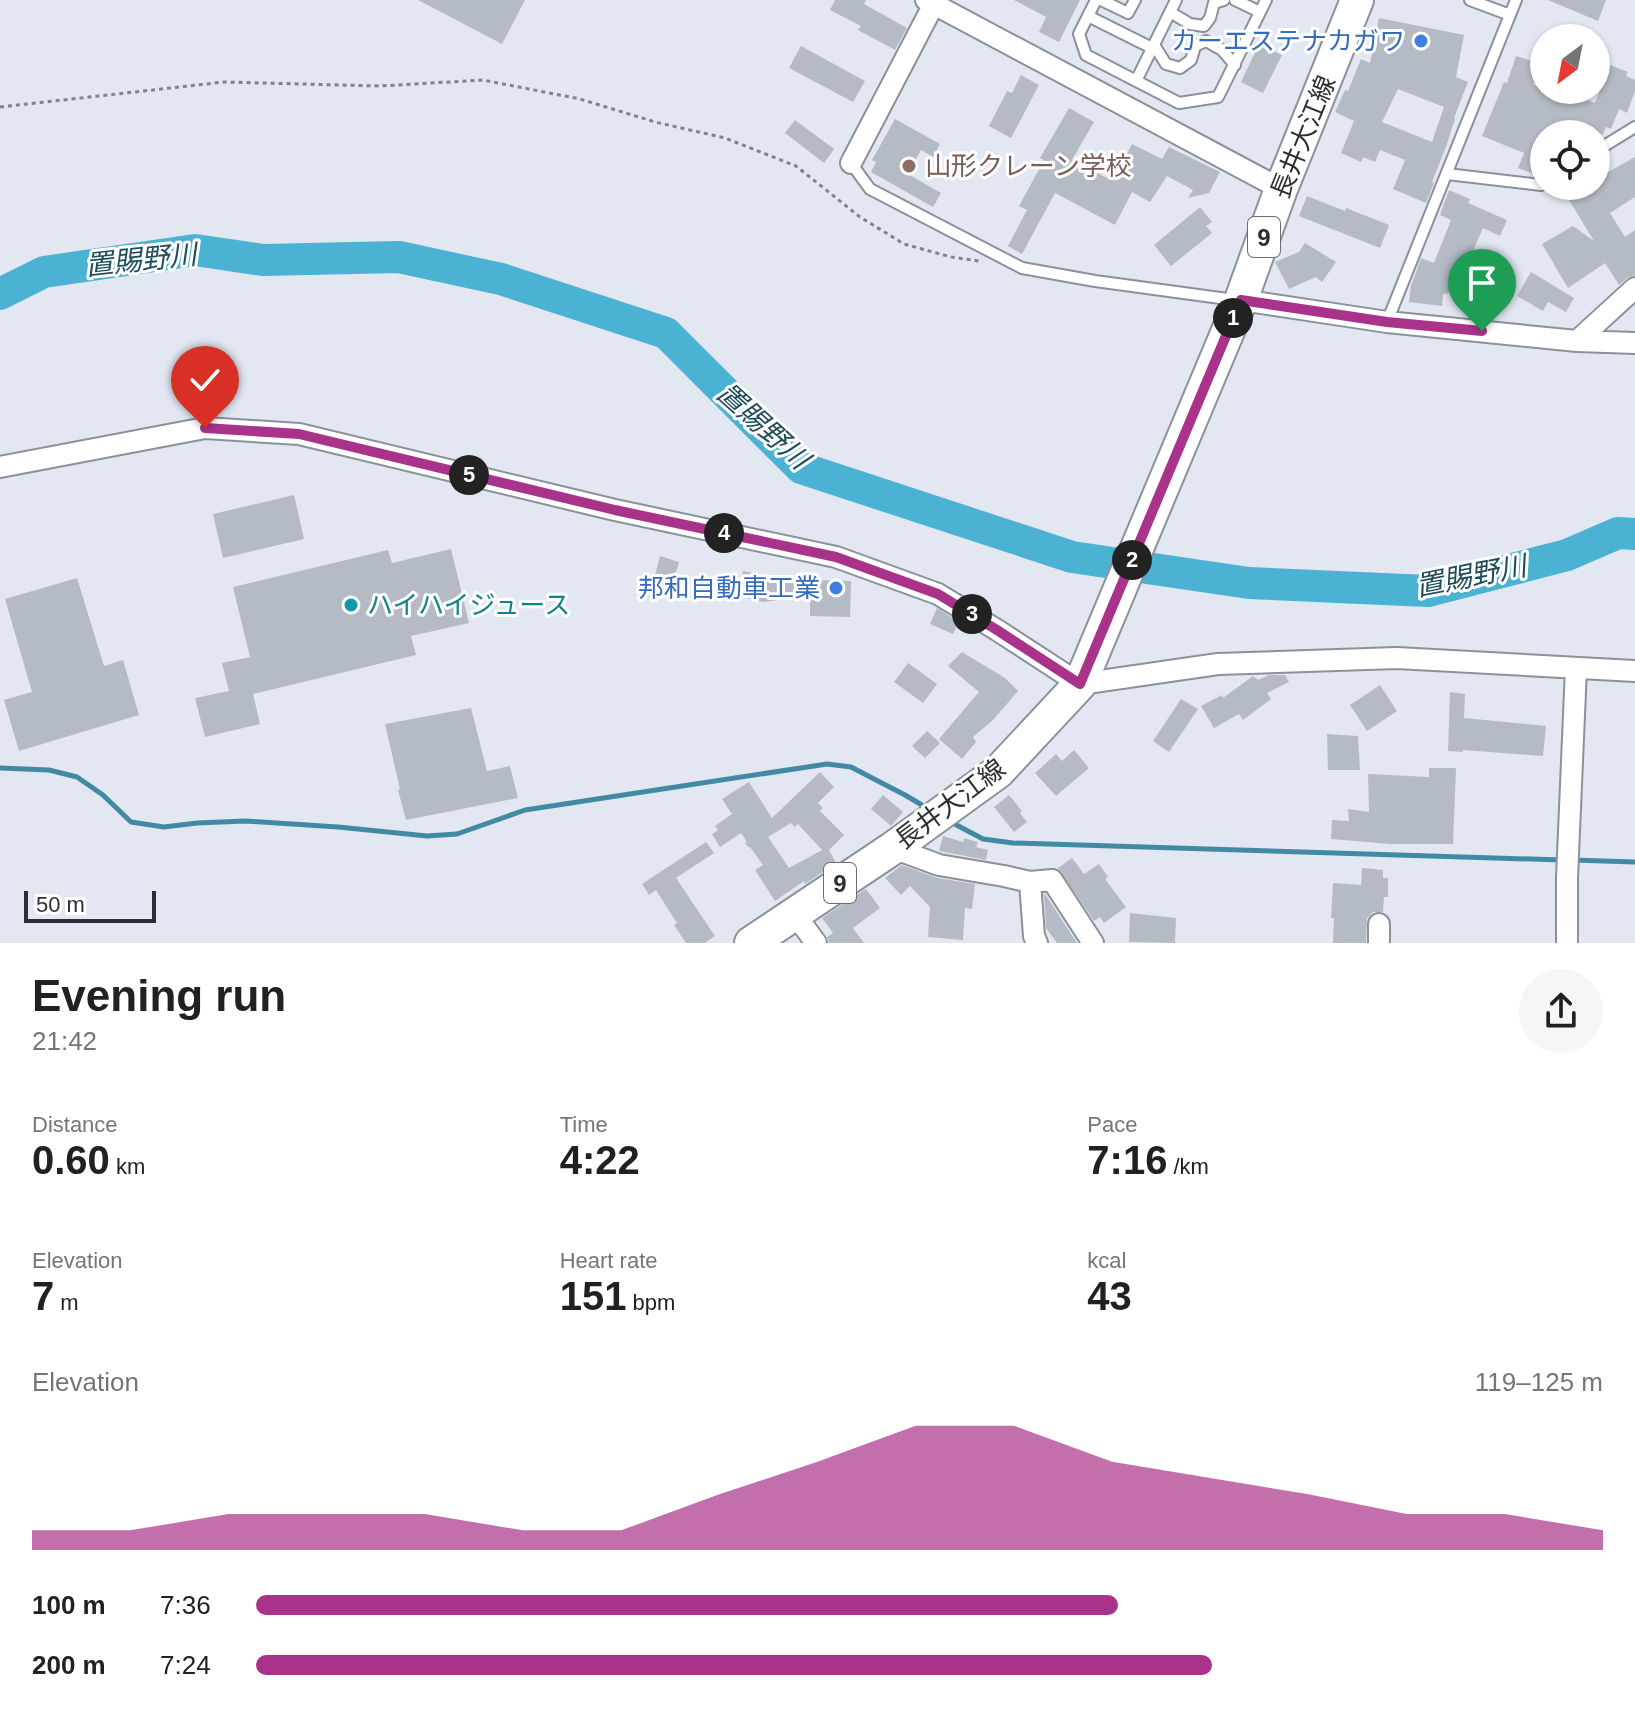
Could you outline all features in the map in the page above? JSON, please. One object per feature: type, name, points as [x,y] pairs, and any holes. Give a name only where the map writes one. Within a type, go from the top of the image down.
[{"type":"main road","name":"長井大江線","points":[[751,943],[893,848],[998,772],[1080,684],[1241,300],[1281,189],[1357,0]]},
{"type":"street","points":[[851,163],[932,1],[1281,189]]},
{"type":"street","points":[[1577,341],[1635,288]]},
{"type":"street","points":[[1241,300],[1387,322],[1577,341],[1635,343]]},
{"type":"street","points":[[0,467],[205,428],[299,434],[615,510],[836,557],[938,594],[1080,684],[1218,664],[1397,658],[1635,671]]},
{"type":"street","points":[[1567,943],[1576,668]]},
{"type":"street","points":[[893,848],[939,865],[1030,882],[1052,880],[1093,943]]},
{"type":"street","points":[[1030,882],[1037,943]]},
{"type":"street","points":[[794,913],[816,943]]},
{"type":"lane","points":[[1135,0],[1128,13],[1099,0],[1079,34],[1086,55],[1179,103],[1218,97],[1266,0]]},
{"type":"lane","points":[[1136,81],[1173,4],[1190,24],[1204,26],[1214,3],[1224,0]]},
{"type":"lane","points":[[1235,0],[1260,12]]},
{"type":"lane","points":[[1470,0],[1510,15]]},
{"type":"lane","points":[[1387,322],[1516,0]]},
{"type":"lane","points":[[1088,16],[1153,46],[1166,64],[1180,68],[1191,60],[1195,46],[1206,41],[1222,50],[1235,65]]},
{"type":"lane","points":[[1610,142],[1635,127]]},
{"type":"lane","points":[[851,163],[870,189],[1022,268],[1241,300]]},
{"type":"lane","points":[[1447,174],[1530,184]]},
{"type":"path","points":[[0,107],[224,82],[380,86],[483,80],[580,99],[655,122],[725,138],[796,166],[860,217],[904,244],[979,261]]},
{"type":"building","points":[[418,0],[525,0],[502,44]]},
{"type":"building","points":[[835,0],[866,0],[864,4],[907,28],[895,50],[858,30],[861,26],[830,10]]},
{"type":"building","points":[[1014,0],[1080,0],[1059,42],[1039,32],[1046,17]]},
{"type":"building","points":[[1548,0],[1606,0],[1598,21]]},
{"type":"building","points":[[1379,18],[1464,35],[1456,77],[1468,82],[1426,203],[1393,189],[1405,160],[1380,150],[1375,162],[1363,157],[1361,162],[1341,153],[1354,121],[1335,112],[1345,90],[1348,91],[1361,59],[1370,63]],"holes":[[[1398,89],[1444,107],[1432,142],[1382,122]]]},
{"type":"building","points":[[1259,44],[1282,55],[1263,93],[1241,82]]},
{"type":"building","points":[[801,46],[865,81],[853,102],[789,68]]},
{"type":"building","points":[[1516,56],[1530,60],[1530,104],[1610,104],[1610,65],[1628,72],[1626,76],[1635,80],[1635,91],[1627,113],[1619,109],[1611,129],[1610,120],[1530,120],[1530,172],[1518,168],[1524,153],[1482,136],[1504,82],[1507,83]]},
{"type":"building","points":[[1021,75],[1039,85],[1011,138],[989,126],[1007,91],[1012,93]]},
{"type":"building","points":[[1069,108],[1094,122],[1072,160],[1109,179],[1122,153],[1126,156],[1132,144],[1162,159],[1169,147],[1220,172],[1209,193],[1188,198],[1193,190],[1167,176],[1150,202],[1132,192],[1115,225],[1055,193],[1022,254],[1008,246],[1027,210],[1019,206],[1044,160],[1040,158]]},
{"type":"building","points":[[895,119],[940,144],[933,157],[921,150],[908,174],[941,193],[933,207],[871,172],[876,162],[872,160]]},
{"type":"building","points":[[795,120],[834,149],[824,163],[785,133]]},
{"type":"building","points":[[1635,157],[1635,197],[1610,213],[1625,237],[1635,230],[1635,275],[1619,285],[1605,263],[1568,288],[1542,244],[1573,226],[1594,241],[1569,200],[1610,200],[1610,171]]},
{"type":"building","points":[[1449,190],[1470,199],[1468,203],[1507,220],[1500,236],[1483,228],[1472,253],[1511,280],[1489,312],[1460,291],[1443,294],[1442,306],[1409,302],[1421,258],[1434,263],[1451,220],[1440,215]]},
{"type":"building","points":[[1307,196],[1389,225],[1380,248],[1299,216]]},
{"type":"building","points":[[1200,207],[1212,222],[1206,226],[1212,233],[1171,266],[1154,245]]},
{"type":"building","points":[[1305,243],[1336,262],[1322,282],[1316,277],[1289,289],[1275,262],[1299,252]]},
{"type":"building","points":[[1531,272],[1574,298],[1566,312],[1548,302],[1543,311],[1517,296]]},
{"type":"building","points":[[294,495],[304,539],[223,558],[213,514]]},
{"type":"building","name":"ハイハイジュース","points":[[451,549],[469,623],[411,636],[416,655],[253,694],[260,724],[205,737],[195,698],[229,691],[222,663],[250,657],[233,587],[388,550],[392,563]]},
{"type":"building","points":[[660,556],[679,562],[672,586],[654,579]]},
{"type":"building","points":[[743,571],[810,583],[810,580],[851,581],[850,617],[810,616],[810,596],[763,602],[738,596]]},
{"type":"building","points":[[77,578],[104,666],[123,660],[139,715],[19,751],[4,700],[32,692],[5,599]]},
{"type":"building","points":[[937,608],[959,622],[953,634],[930,624]]},
{"type":"building","points":[[962,652],[1005,678],[1018,691],[993,720],[973,737],[976,742],[962,759],[939,739],[979,692],[948,666]]},
{"type":"building","points":[[908,663],[937,684],[923,703],[894,682]]},
{"type":"building","points":[[1269,675],[1285,675],[1289,682],[1267,693],[1271,699],[1243,720],[1239,714],[1214,728],[1201,706],[1222,695],[1223,698],[1253,676],[1258,680]]},
{"type":"building","points":[[1380,685],[1397,711],[1367,731],[1350,705]]},
{"type":"building","points":[[1450,692],[1465,694],[1464,718],[1546,726],[1543,756],[1448,751]]},
{"type":"building","points":[[1181,699],[1198,709],[1169,752],[1153,741]]},
{"type":"building","points":[[471,708],[487,771],[510,766],[518,798],[406,820],[385,724]]},
{"type":"building","points":[[927,731],[940,743],[925,758],[912,746]]},
{"type":"building","points":[[1327,734],[1358,736],[1360,770],[1328,770]]},
{"type":"building","points":[[1074,750],[1089,768],[1056,796],[1035,773],[1056,754],[1062,761]]},
{"type":"building","points":[[1429,768],[1456,768],[1453,844],[1390,844],[1331,839],[1332,820],[1349,821],[1348,809],[1369,812],[1368,774],[1429,777]]},
{"type":"building","points":[[820,772],[834,787],[818,803],[823,808],[820,811],[844,835],[829,850],[836,863],[775,901],[755,870],[763,865],[741,833],[720,847],[712,834],[718,830],[715,826],[732,814],[722,799],[749,782],[772,818]],"holes":[[[791,823],[795,827],[798,824],[822,850],[789,868],[768,837]]]},
{"type":"building","points":[[883,795],[903,812],[891,826],[871,809]]},
{"type":"building","points":[[1009,795],[1027,822],[1014,832],[994,807]]},
{"type":"building","points":[[943,836],[963,842],[964,838],[978,842],[976,847],[988,850],[986,860],[939,851]]},
{"type":"building","points":[[706,842],[714,853],[676,878],[715,936],[705,943],[686,943],[656,890],[649,895],[642,884]]},
{"type":"building","points":[[1072,858],[1084,874],[1099,864],[1108,877],[1105,879],[1126,907],[1104,923],[1100,917],[1094,921],[1058,868]]},
{"type":"building","points":[[902,865],[937,878],[975,884],[972,909],[965,908],[963,940],[928,937],[930,907],[910,886],[901,895],[885,878]]},
{"type":"building","points":[[1362,868],[1383,870],[1383,878],[1388,878],[1388,897],[1384,897],[1383,912],[1373,912],[1367,918],[1366,943],[1333,943],[1333,883],[1361,885]]},
{"type":"building","points":[[866,889],[880,908],[853,928],[864,943],[829,943],[827,937],[833,933],[822,918]]},
{"type":"building","points":[[1044,894],[1077,943],[1057,943],[1046,928]]},
{"type":"building","points":[[1130,913],[1176,918],[1175,943],[1129,942]]},
{"type":"waterway","name":"置賜野川","points":[[0,294],[44,272],[195,250],[263,260],[399,257],[501,279],[666,333],[801,468],[1072,557],[1249,583],[1428,591],[1567,555],[1618,533],[1635,534]]},
{"type":"waterway","points":[[0,768],[49,770],[77,777],[103,795],[131,822],[164,827],[245,821],[427,836],[457,834],[525,810],[827,764],[851,767],[927,808]]},
{"type":"waterway","points":[[949,821],[983,839],[1013,843],[1562,860]]},
{"type":"waterway","points":[[1572,860],[1635,862]]},
{"type":"place","name":"カーエステナカガワ","points":[[1421,41]]},
{"type":"place","name":"山形クレーン学校","points":[[909,166]]},
{"type":"place","name":"邦和自動車工業","points":[[836,588]]},
{"type":"place","name":"ハイハイジュース","points":[[351,605]]},
{"type":"route","points":[[205,428],[299,434],[615,510],[836,557],[938,594],[1080,684],[1241,300],[1387,322],[1482,331]]}]
